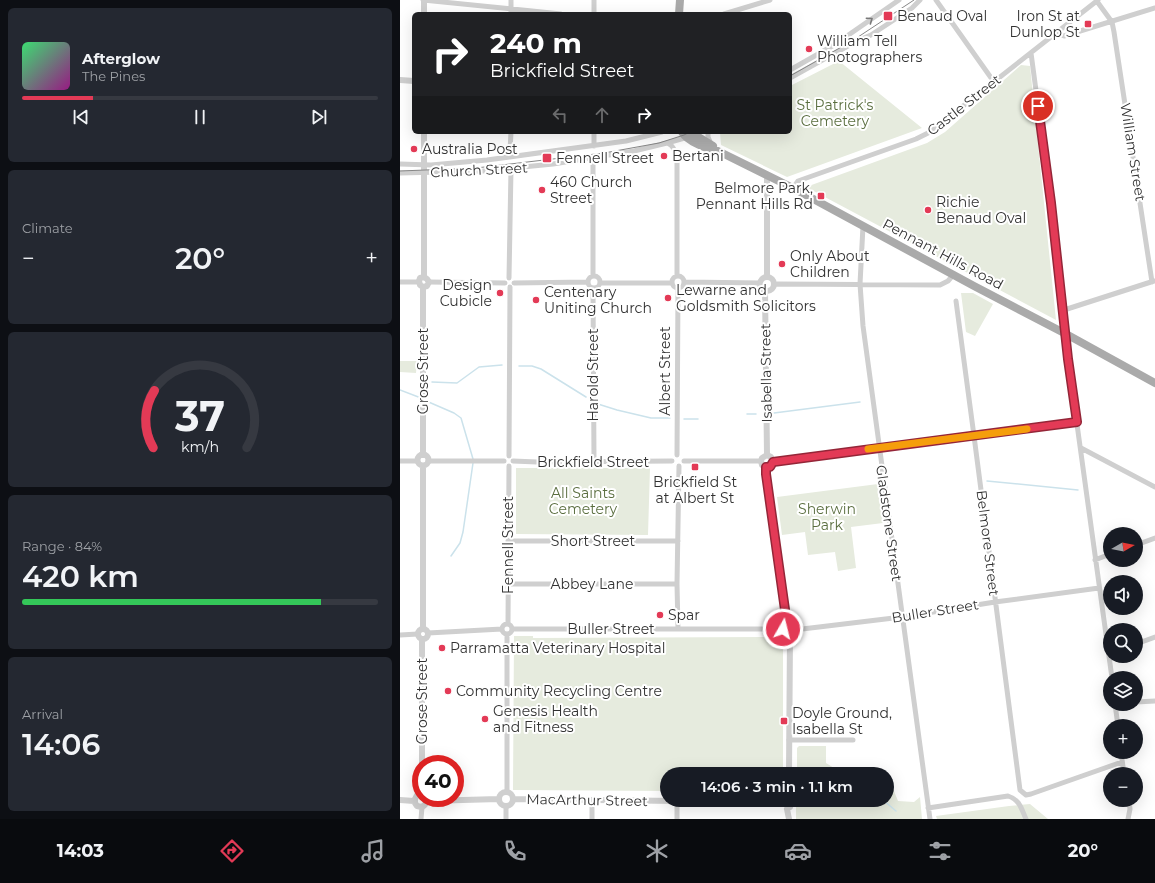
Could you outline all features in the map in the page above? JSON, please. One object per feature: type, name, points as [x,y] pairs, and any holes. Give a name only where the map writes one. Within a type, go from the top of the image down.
[{"type":"main road","points":[[679,12],[680,0]]},
{"type":"main road","name":"Pennant Hills Road","points":[[690,134],[711,150],[715,148],[793,188],[1155,383]]},
{"type":"street","points":[[424,12],[424,0],[528,12]]},
{"type":"street","points":[[511,0],[511,11]]},
{"type":"street","points":[[594,0],[594,12]]},
{"type":"street","points":[[731,12],[770,0]]},
{"type":"street","points":[[792,69],[834,45],[899,0]]},
{"type":"street","points":[[792,77],[859,40],[871,35],[912,8],[920,0]]},
{"type":"street","points":[[936,0],[994,82]]},
{"type":"street","points":[[1097,0],[1112,22]]},
{"type":"street","name":"Castle Street","points":[[793,188],[798,181],[923,136],[938,126],[1097,0]]},
{"type":"street","points":[[1057,31],[1064,36],[1155,8]]},
{"type":"street","name":"William Street","points":[[1112,22],[1154,281]]},
{"type":"street","points":[[1031,53],[1051,203],[1077,422],[1104,623]]},
{"type":"street","points":[[400,80],[412,81]]},
{"type":"street","points":[[424,134],[424,277],[429,282],[505,283],[510,287]]},
{"type":"street","points":[[508,157],[510,151],[511,134]]},
{"type":"street","points":[[594,134],[594,146]]},
{"type":"street","name":"Church Street","points":[[400,164],[424,165],[477,162],[626,141],[654,134]]},
{"type":"street","name":"Church Street","points":[[400,174],[511,169],[553,164],[634,151],[667,143],[690,134]]},
{"type":"street","points":[[708,134],[708,140],[715,148]]},
{"type":"street","points":[[667,143],[674,149],[678,166],[677,276]]},
{"type":"street","points":[[588,282],[593,276],[593,158]]},
{"type":"street","points":[[505,283],[509,278],[511,169]]},
{"type":"street","points":[[767,176],[767,277]]},
{"type":"street","name":"Gladstone Street","points":[[863,226],[860,284],[863,326],[930,819]]},
{"type":"street","points":[[767,277],[764,278],[761,283],[762,288],[765,290],[770,290],[774,285],[784,284],[940,285],[948,281],[954,274]]},
{"type":"street","points":[[593,276],[598,278],[600,283]]},
{"type":"street","points":[[677,276],[683,278],[685,282]]},
{"type":"street","points":[[672,283],[673,278],[677,276]]},
{"type":"street","points":[[421,285],[420,278],[424,277]]},
{"type":"street","points":[[767,277],[773,280],[774,285]]},
{"type":"street","points":[[509,278],[514,280],[514,283]]},
{"type":"street","points":[[1064,310],[1154,281]]},
{"type":"street","points":[[400,282],[427,286],[429,282]]},
{"type":"street","points":[[504,460],[506,465],[509,466],[513,461],[509,456],[510,287],[514,283],[588,282]]},
{"type":"street","points":[[588,282],[589,287],[593,288],[598,287],[600,283]]},
{"type":"street","points":[[600,283],[672,283],[678,288],[683,287],[685,282]]},
{"type":"street","points":[[685,282],[761,283]]},
{"type":"street","name":"Grose Street","points":[[421,285],[423,455]]},
{"type":"street","name":"Harold Street","points":[[593,288],[594,461]]},
{"type":"street","name":"Albert Street","points":[[678,288],[678,455]]},
{"type":"street","name":"Isabella Street","points":[[765,290],[767,455]]},
{"type":"street","name":"Belmore Street","points":[[956,301],[1020,790],[1026,795],[1031,794],[1122,762]]},
{"type":"street","points":[[766,467],[770,467],[773,462],[1077,422]]},
{"type":"street","points":[[1081,448],[1155,487]]},
{"type":"street","points":[[417,461],[418,457],[423,455],[427,457],[428,461]]},
{"type":"street","points":[[678,466],[672,461],[674,456],[678,455],[683,457],[684,461]]},
{"type":"street","points":[[761,461],[762,458],[767,455],[771,457],[773,462]]},
{"type":"street","points":[[428,461],[504,460],[509,456]]},
{"type":"street","points":[[400,461],[417,461],[423,466],[427,464],[428,461]]},
{"type":"street","name":"Brickfield Street","points":[[513,461],[672,461]]},
{"type":"street","points":[[684,461],[761,461]]},
{"type":"street","points":[[678,466],[682,465],[684,461]]},
{"type":"street","points":[[761,461],[762,465],[766,467],[785,634],[792,633]]},
{"type":"street","name":"Grose Street","points":[[422,755],[423,466]]},
{"type":"street","name":"Fennell Street","points":[[508,624],[509,466]]},
{"type":"street","points":[[678,466],[678,629]]},
{"type":"street","points":[[1143,542],[1155,538]]},
{"type":"street","name":"Short Street","points":[[508,541],[678,541]]},
{"type":"street","points":[[1095,560],[1103,557]]},
{"type":"street","name":"Abbey Lane","points":[[508,584],[677,584]]},
{"type":"street","name":"Buller Street","points":[[792,633],[995,602],[1099,588]]},
{"type":"street","points":[[400,635],[502,629],[504,625],[508,624],[512,629],[511,633],[507,634]]},
{"type":"street","points":[[785,627],[792,626],[789,740],[790,767]]},
{"type":"street","name":"Buller Street","points":[[512,629],[678,629],[785,627]]},
{"type":"street","points":[[502,629],[503,633],[507,634]]},
{"type":"street","points":[[506,792],[507,634]]},
{"type":"street","points":[[1143,641],[1155,637]]},
{"type":"street","points":[[1143,702],[1155,701]]},
{"type":"street","points":[[789,740],[853,740]]},
{"type":"street","points":[[1122,759],[1123,767]]},
{"type":"street","points":[[500,799],[501,795],[506,792]]},
{"type":"street","points":[[506,792],[512,795],[513,799],[512,803],[506,806]]},
{"type":"street","points":[[928,808],[1008,796],[1015,798],[1020,804],[1026,819]]},
{"type":"street","points":[[464,799],[500,799]]},
{"type":"street","points":[[500,799],[502,804],[506,806]]},
{"type":"street","name":"MacArthur Street","points":[[513,799],[660,801]]},
{"type":"street","points":[[400,800],[412,801]]},
{"type":"street","points":[[592,800],[592,819]]},
{"type":"street","points":[[506,806],[506,819]]},
{"type":"street","points":[[421,819],[422,807]]},
{"type":"street","points":[[677,819],[678,807]]},
{"type":"street","points":[[783,807],[787,809]]},
{"type":"street","points":[[1128,819],[1130,807]]},
{"type":"street","points":[[787,809],[789,819]]},
{"type":"green space","name":"St Patrick's Cemetery","points":[[839,61],[922,128],[787,177],[721,145],[720,134],[792,134],[792,85]]},
{"type":"green space","points":[[1021,65],[1030,66],[1056,320],[806,187],[927,143],[945,132]]},
{"type":"green space","points":[[961,293],[973,293],[993,304],[975,336],[966,332]]},
{"type":"green space","points":[[400,361],[417,361],[416,373],[400,372]]},
{"type":"green space","name":"All Saints Cemetery","points":[[516,468],[650,468],[648,535],[516,534]]},
{"type":"green space","name":"Sherwin Park","points":[[878,484],[883,523],[851,527],[856,568],[838,571],[835,552],[808,555],[805,532],[782,535],[777,497]]},
{"type":"green space","points":[[514,636],[533,636],[533,638],[779,637],[783,643],[783,767],[660,767],[660,791],[513,790]]},
{"type":"green space","points":[[799,746],[826,746],[826,763],[832,767],[797,767],[797,748]]},
{"type":"green space","points":[[894,791],[898,801],[914,802],[920,797],[922,819],[796,819],[796,807],[894,807]]},
{"type":"green space","points":[[1030,804],[1048,819],[937,819],[936,816],[1009,806]]},
{"type":"waterway","points":[[432,382],[457,383],[479,367],[502,365]]},
{"type":"waterway","points":[[519,366],[532,366],[541,369],[586,397]]},
{"type":"waterway","points":[[400,390],[421,398]]},
{"type":"waterway","points":[[424,400],[454,413],[461,418],[473,459]]},
{"type":"waterway","points":[[774,413],[860,402]]},
{"type":"waterway","points":[[598,404],[651,418],[670,418]]},
{"type":"waterway","points":[[747,414],[756,414]]},
{"type":"waterway","points":[[684,419],[698,419]]},
{"type":"waterway","points":[[451,556],[460,543],[463,532],[473,463]]},
{"type":"waterway","points":[[987,481],[1078,490]]},
{"type":"waterway","points":[[891,807],[896,811]]},
{"type":"tram line","points":[[792,75],[852,41],[914,0]]},
{"type":"tram line","points":[[400,171],[476,168],[604,153],[659,143],[686,134]]},
{"type":"slow traffic","points":[[868,449],[1027,429]]},
{"type":"place","name":"Benaud Oval","points":[[888,16]]},
{"type":"place","name":"Iron St at Dunlop St","points":[[1088,24]]},
{"type":"place","name":"William Tell Photographers","points":[[809,49]]},
{"type":"place","name":"Australia Post","points":[[414,149]]},
{"type":"place","name":"Bertani","points":[[664,156]]},
{"type":"place","name":"Fennell Street","points":[[547,158]]},
{"type":"place","name":"460 Church Street","points":[[542,190]]},
{"type":"place","name":"Belmore Park, Pennant Hills Rd","points":[[821,196]]},
{"type":"place","name":"Richie Benaud Oval","points":[[928,210]]},
{"type":"place","name":"Only About Children","points":[[782,264]]},
{"type":"place","name":"Design Cubicle","points":[[500,293]]},
{"type":"place","name":"Lewarne and Goldsmith Solicitors","points":[[668,298]]},
{"type":"place","name":"Centenary Uniting Church","points":[[536,300]]},
{"type":"place","name":"Brickfield St at Albert St","points":[[695,467]]},
{"type":"place","name":"Spar","points":[[660,615]]},
{"type":"place","name":"Parramatta Veterinary Hospital","points":[[442,648]]},
{"type":"place","name":"Community Recycling Centre","points":[[448,691]]},
{"type":"place","name":"Genesis Health and Fitness","points":[[485,719]]},
{"type":"place","name":"Doyle Ground, Isabella St","points":[[784,721]]},
{"type":"route","points":[[783,629],[787,624],[766,474],[766,467],[770,467],[773,462],[1077,422],[1068,359],[1064,310],[1038,106]]}]
